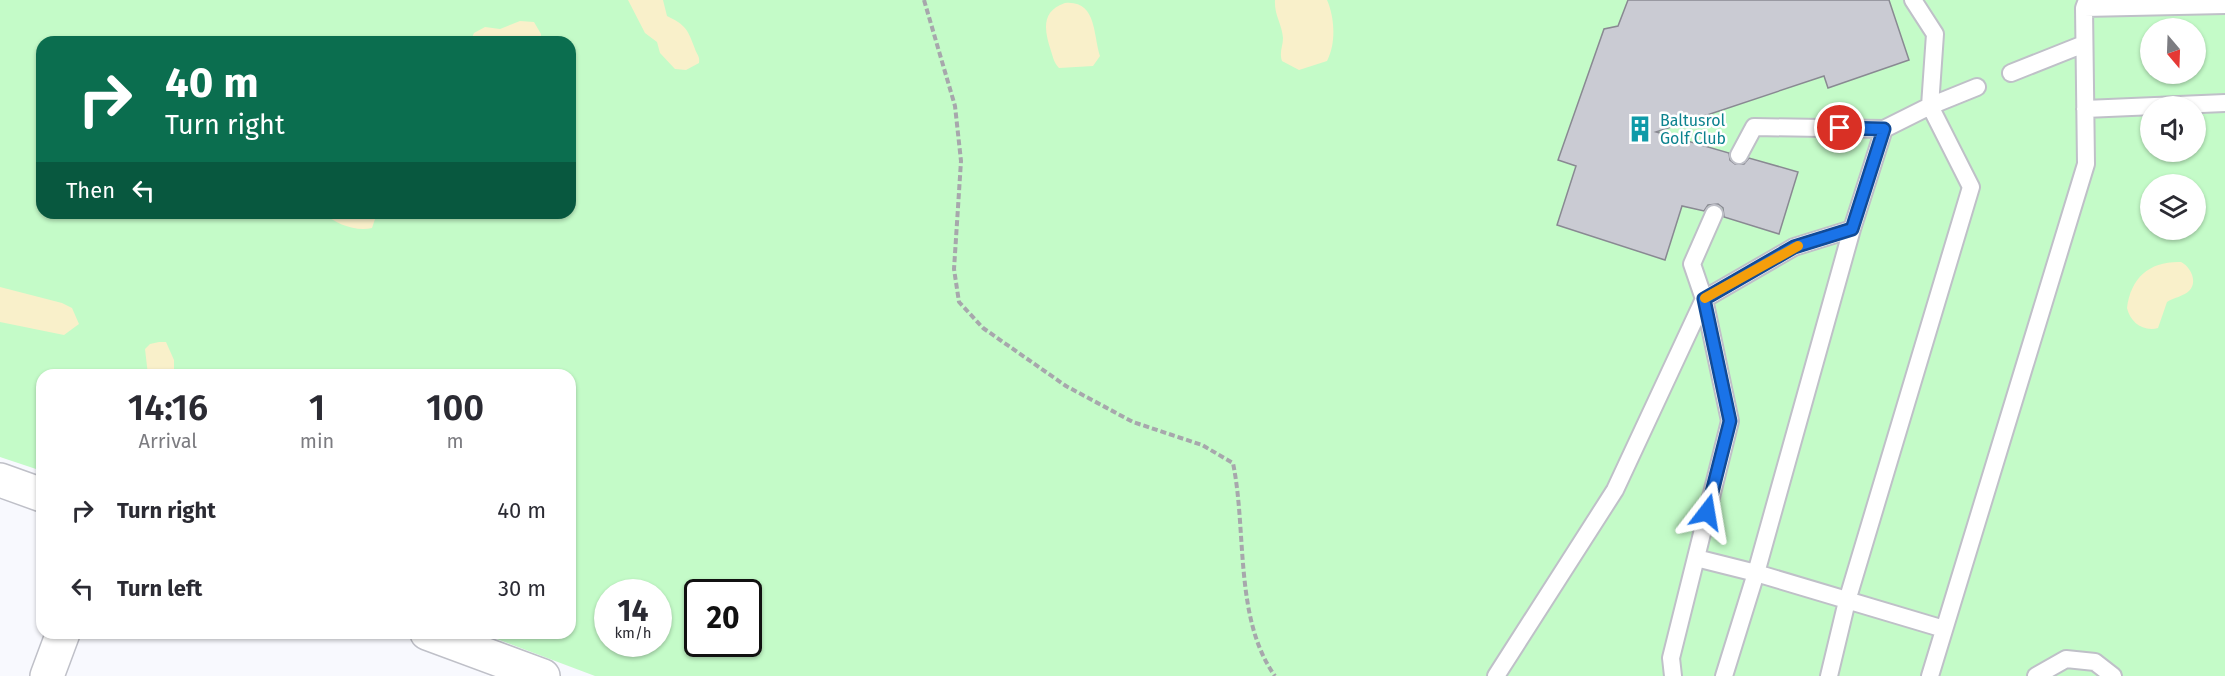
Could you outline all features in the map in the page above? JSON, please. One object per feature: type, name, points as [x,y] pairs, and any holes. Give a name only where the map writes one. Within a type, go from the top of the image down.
[{"type":"street","points":[[0,480],[36,493]]},
{"type":"street","points":[[47,676],[61,639]]},
{"type":"street","points":[[443,639],[543,676]]},
{"type":"lane","points":[[1829,676],[1847,601],[1971,187],[1930,106],[1935,34],[1913,0]]},
{"type":"lane","points":[[1930,676],[2086,164],[2085,4],[2225,5]]},
{"type":"lane","points":[[2011,73],[2084,44]]},
{"type":"lane","points":[[1739,155],[1754,127],[1884,129],[1930,106],[1977,87]]},
{"type":"lane","points":[[2085,109],[2225,103]]},
{"type":"lane","points":[[1724,676],[1756,573],[1852,229],[1884,129]]},
{"type":"lane","points":[[1673,676],[1671,658],[1730,421],[1704,299],[1692,264],[1714,214]]},
{"type":"lane","points":[[1496,676],[1615,490],[1704,299],[1794,247],[1852,229]]},
{"type":"lane","points":[[1696,558],[1756,573],[1944,629]]},
{"type":"lane","points":[[2036,676],[2066,659],[2095,662],[2113,676]]},
{"type":"path","points":[[924,0],[956,106],[961,161],[954,270],[959,302],[983,328],[1066,386],[1133,422],[1202,445],[1233,463],[1238,487],[1249,615],[1260,653],[1275,676]]},
{"type":"green space","points":[[0,0],[2225,0],[2225,676],[595,676],[497,639],[576,639],[576,369],[36,369],[36,469],[0,457]]},
{"type":"sand","points":[[628,0],[663,0],[667,16],[682,25],[688,33],[699,57],[699,63],[686,70],[675,69],[660,53],[657,42],[645,33]]},
{"type":"sand","points":[[1275,0],[1327,0],[1332,15],[1333,31],[1332,47],[1327,61],[1299,70],[1282,61],[1283,38]]},
{"type":"sand","points":[[1065,3],[1083,7],[1092,20],[1100,56],[1093,66],[1059,68],[1055,62],[1047,36],[1046,22],[1057,6]]},
{"type":"sand","points":[[520,21],[534,22],[541,36],[473,36],[485,27],[500,29]]},
{"type":"sand","points":[[331,219],[375,219],[372,228],[366,229],[346,226]]},
{"type":"sand","points":[[2181,262],[2188,267],[2192,275],[2192,287],[2187,293],[2167,302],[2158,328],[2147,329],[2138,325],[2131,318],[2127,308],[2129,297],[2138,280],[2144,273],[2160,264]]},
{"type":"sand","points":[[0,287],[62,303],[72,308],[79,324],[64,335],[0,322]]},
{"type":"sand","points":[[166,342],[174,360],[174,369],[147,369],[145,349],[150,344]]},
{"type":"building","name":"Baltusrol Golf Club","points":[[1628,0],[1889,0],[1909,60],[1828,88],[1824,76],[1656,132],[1729,153],[1730,160],[1735,164],[1744,164],[1749,158],[1798,172],[1779,234],[1724,217],[1723,208],[1718,204],[1708,205],[1704,211],[1682,206],[1665,260],[1557,225],[1576,166],[1558,160],[1604,29],[1618,26]]},
{"type":"slow traffic","points":[[1705,298],[1762,264],[1798,246]]},
{"type":"place","name":"Baltusrol Golf Club","points":[[1640,129]]},
{"type":"route","points":[[1707,512],[1730,421],[1704,299],[1794,247],[1852,229],[1884,129],[1840,128]]}]
